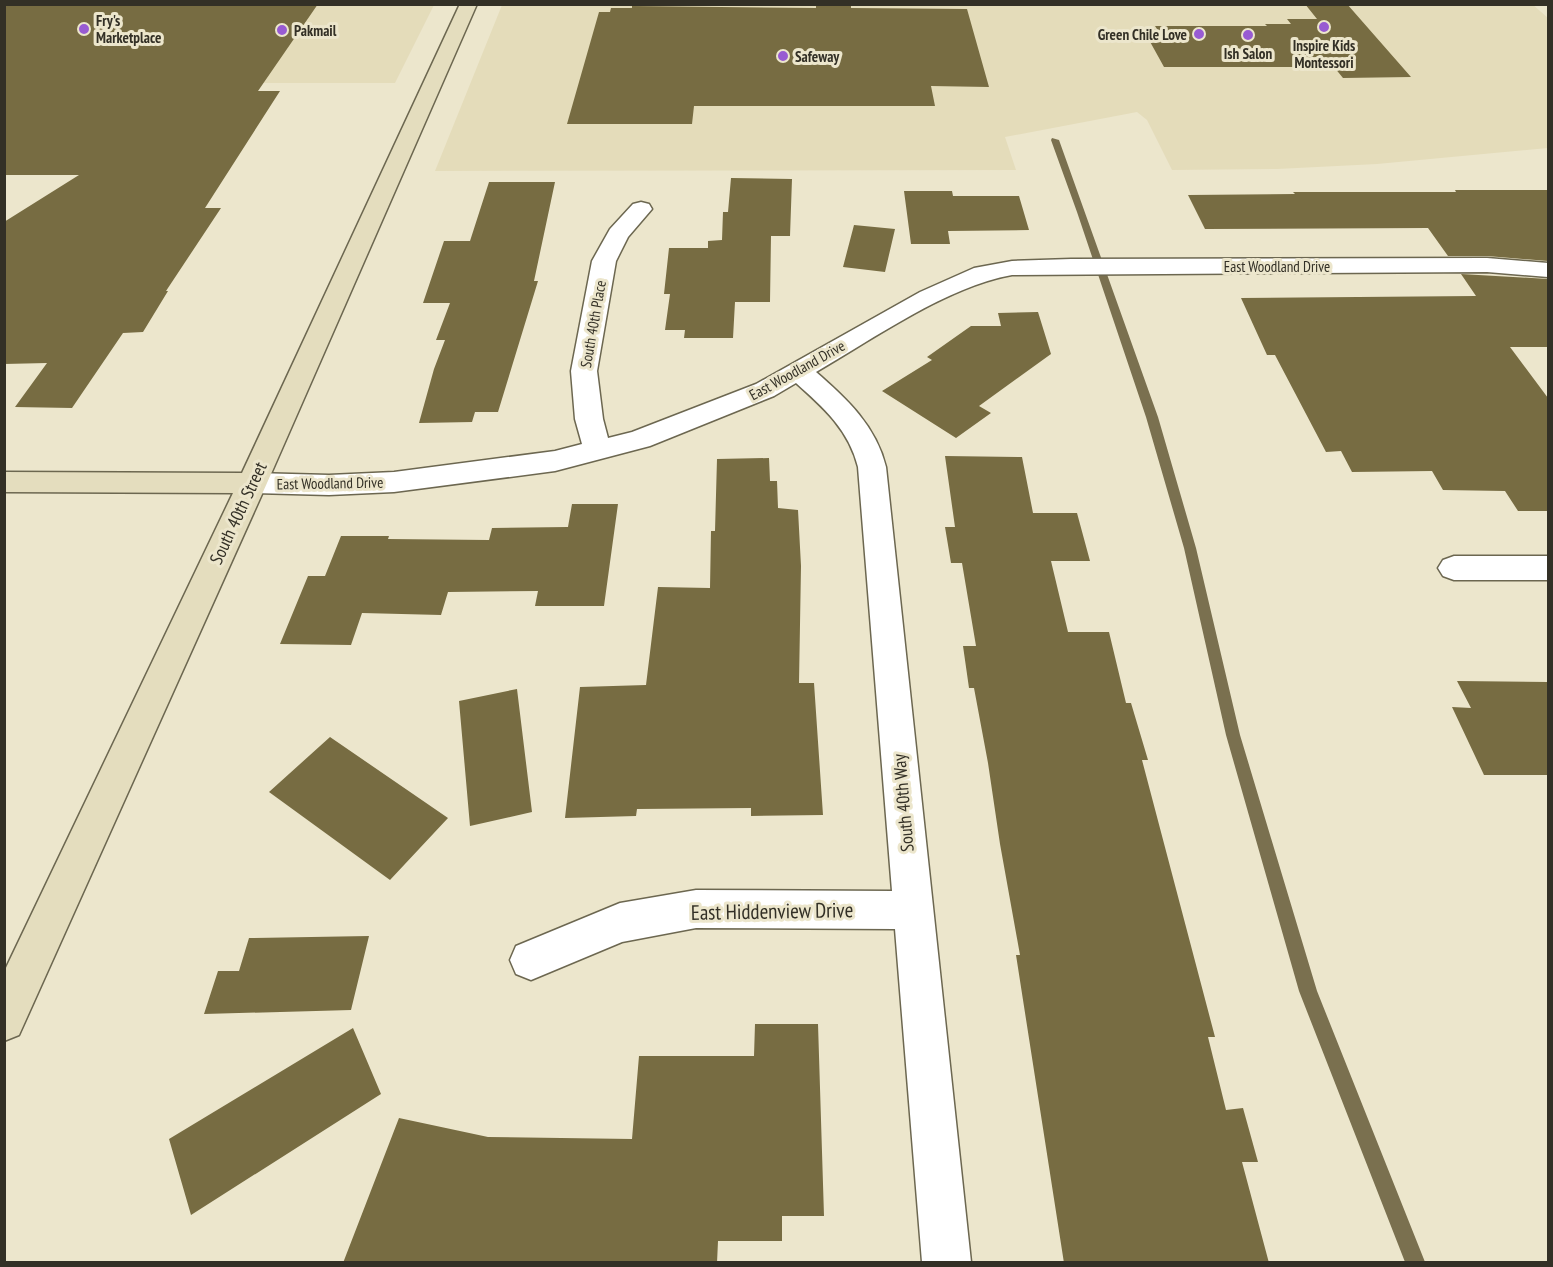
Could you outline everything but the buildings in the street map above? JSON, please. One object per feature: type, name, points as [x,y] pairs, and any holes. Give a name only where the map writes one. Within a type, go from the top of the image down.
[{"type":"main road","name":"South 40th Street","points":[[4,1020],[252,483],[469,4]]},
{"type":"main road","name":"East Woodland Drive","points":[[4,482],[252,483]]},
{"type":"street","name":"South 40th Place","points":[[598,450],[589,419],[584,371],[604,261],[618,234],[641,210]]},
{"type":"street","name":"East Woodland Drive","points":[[252,483],[329,485],[394,482],[555,460],[640,439],[765,390],[929,297],[971,277],[1012,268],[1487,265],[1548,270]]},
{"type":"street","name":"South 40th Way","points":[[798,371],[829,398],[849,420],[865,444],[872,467],[947,1263]]},
{"type":"street","points":[[1454,568],[1548,568]]},
{"type":"street","name":"East Hiddenview Drive","points":[[531,960],[621,923],[696,909],[913,910]]},
{"type":"shaded area","points":[[1532,4],[1548,18],[1548,148],[1377,164],[1277,169],[1172,170],[1147,120],[1137,112],[1005,137],[1016,170],[435,171],[502,5]]},
{"type":"shaded area","points":[[5,5],[434,5],[395,83],[5,83]]},
{"type":"waterway","points":[[1055,140],[1152,417],[1190,548],[1233,735],[1308,991],[1415,1262]]},
{"type":"place","name":"Inspire Kids Montessori","points":[[1324,27]]},
{"type":"place","name":"Fry's Marketplace","points":[[84,29]]},
{"type":"place","name":"Pakmail","points":[[282,30]]},
{"type":"place","name":"Green Chile Love","points":[[1199,34]]},
{"type":"place","name":"Ish Salon","points":[[1248,35]]},
{"type":"place","name":"Safeway","points":[[783,56]]}]
